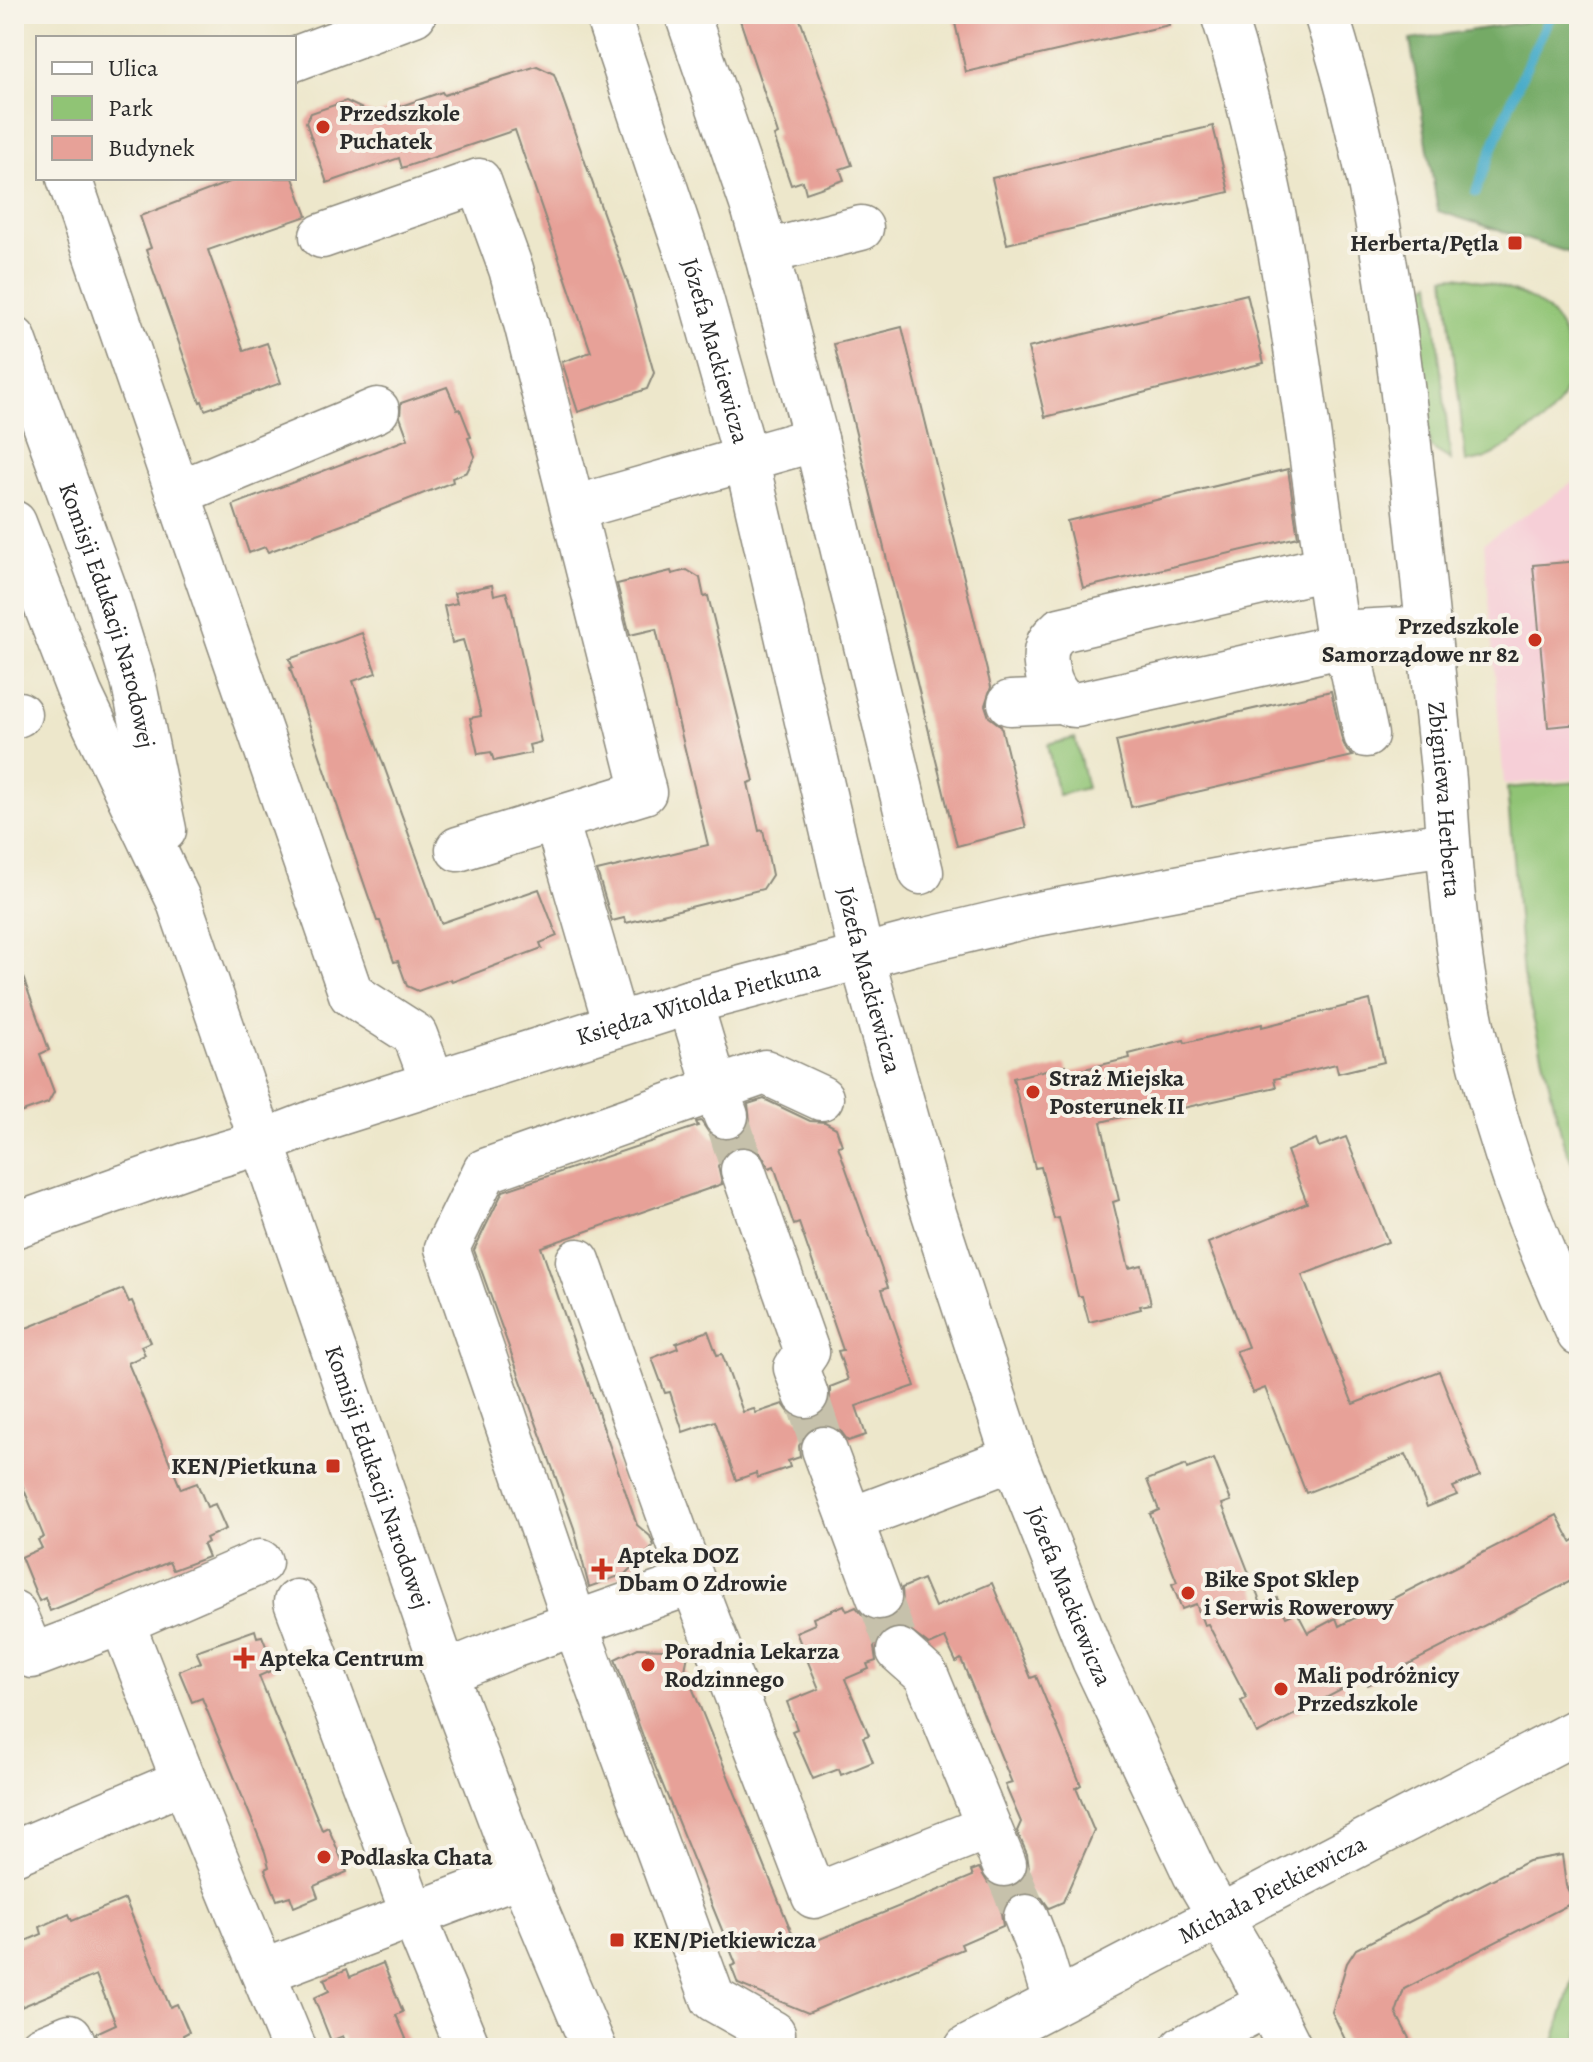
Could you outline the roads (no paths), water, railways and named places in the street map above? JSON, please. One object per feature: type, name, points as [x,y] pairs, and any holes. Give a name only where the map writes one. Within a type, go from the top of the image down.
[{"type":"street","points":[[296,58],[414,14]]},
{"type":"street","name":"Józefa Mackiewicza","points":[[607,14],[695,277],[746,458],[862,958],[927,1192],[1014,1458],[1094,1660],[1195,1874],[1247,1962],[1290,2048]]},
{"type":"street","points":[[687,14],[766,252],[816,439],[921,872]]},
{"type":"street","points":[[1223,14],[1243,77],[1289,288],[1326,568],[1339,639],[1353,672],[1366,735]]},
{"type":"street","name":"Zbigniewa Herberta","points":[[1326,14],[1347,79],[1380,227],[1401,370],[1429,628],[1448,844],[1473,1032],[1518,1187],[1579,1334]]},
{"type":"street","points":[[70,180],[351,994],[415,1035],[433,1083]]},
{"type":"street","points":[[322,236],[479,181],[511,269],[644,792],[458,849]]},
{"type":"street","points":[[766,252],[861,228]]},
{"type":"street","name":"Komisji Edukacji Narodowej","points":[[14,339],[107,596],[133,680],[178,899]]},
{"type":"street","points":[[178,493],[377,410]]},
{"type":"street","points":[[574,508],[816,439]]},
{"type":"street","name":"Komisji Edukacji Narodowej","points":[[14,523],[80,694],[178,899],[445,1673],[521,1874],[594,2048]]},
{"type":"street","points":[[1060,701],[1053,688],[1045,657],[1051,638],[1060,630],[1326,568]]},
{"type":"street","points":[[1010,703],[1060,701],[1069,706],[1076,705],[1339,639],[1429,628]]},
{"type":"street","points":[[556,820],[616,1025]]},
{"type":"street","name":"Księdza Witolda Pietkuna","points":[[14,1226],[189,1164],[263,1142],[333,1115],[690,1002],[1027,916],[1294,866],[1448,844]]},
{"type":"street","points":[[690,1002],[721,1103]]},
{"type":"street","points":[[773,2033],[713,1999],[575,1623],[447,1248],[485,1171],[721,1103],[765,1072],[821,1098]]},
{"type":"street","points":[[743,1170],[807,1352],[796,1368],[806,1395]]},
{"type":"street","points":[[578,1261],[693,1582],[814,1896],[996,1846],[926,1675],[899,1651]]},
{"type":"street","points":[[824,1449],[879,1597]]},
{"type":"street","points":[[850,1520],[1014,1458]]},
{"type":"street","points":[[14,1613],[32,1656],[122,1622],[260,1562]]},
{"type":"street","points":[[445,1673],[693,1582]]},
{"type":"street","points":[[296,1602],[413,1914],[468,2048]]},
{"type":"street","points":[[122,1622],[294,2048]]},
{"type":"street","name":"Michała Pietkiewicza","points":[[967,2048],[1579,1730]]},
{"type":"street","points":[[14,1853],[184,1781]]},
{"type":"street","points":[[263,1972],[521,1874]]},
{"type":"street","points":[[1026,1917],[1055,2001]]},
{"type":"street","points":[[1183,2048],[1268,2004]]},
{"type":"street","points":[[41,2048],[70,2036],[75,2048]]},
{"type":"waterway","points":[[1476,192],[1520,80],[1552,14]]},
{"type":"tunnel","points":[[726,1116],[743,1170]]},
{"type":"tunnel","points":[[806,1395],[824,1449]]},
{"type":"tunnel","points":[[879,1597],[899,1651]]},
{"type":"tunnel","points":[[1004,1864],[1026,1917]]},
{"type":"place","name":"Przedszkole Puchatek","points":[[323,127]]},
{"type":"place","name":"Herberta/Pętla","points":[[1515,243]]},
{"type":"place","name":"Przedszkole Samorządowe nr 82","points":[[1535,640]]},
{"type":"place","name":"Straż Miejska Posterunek II","points":[[1033,1092]]},
{"type":"place","name":"KEN/Pietkuna","points":[[333,1466]]},
{"type":"place","name":"Apteka DOZ Dbam O Zdrowie","points":[[602,1569]]},
{"type":"place","name":"Bike Spot Sklep i Serwis Rowerowy","points":[[1188,1593]]},
{"type":"place","name":"Apteka Centrum","points":[[244,1658]]},
{"type":"place","name":"Poradnia Lekarza Rodzinnego","points":[[648,1665]]},
{"type":"place","name":"Mali podróżnicy Przedszkole","points":[[1281,1689]]},
{"type":"place","name":"Podlaska Chata","points":[[324,1857]]},
{"type":"place","name":"KEN/Pietkiewicza","points":[[617,1940]]}]
